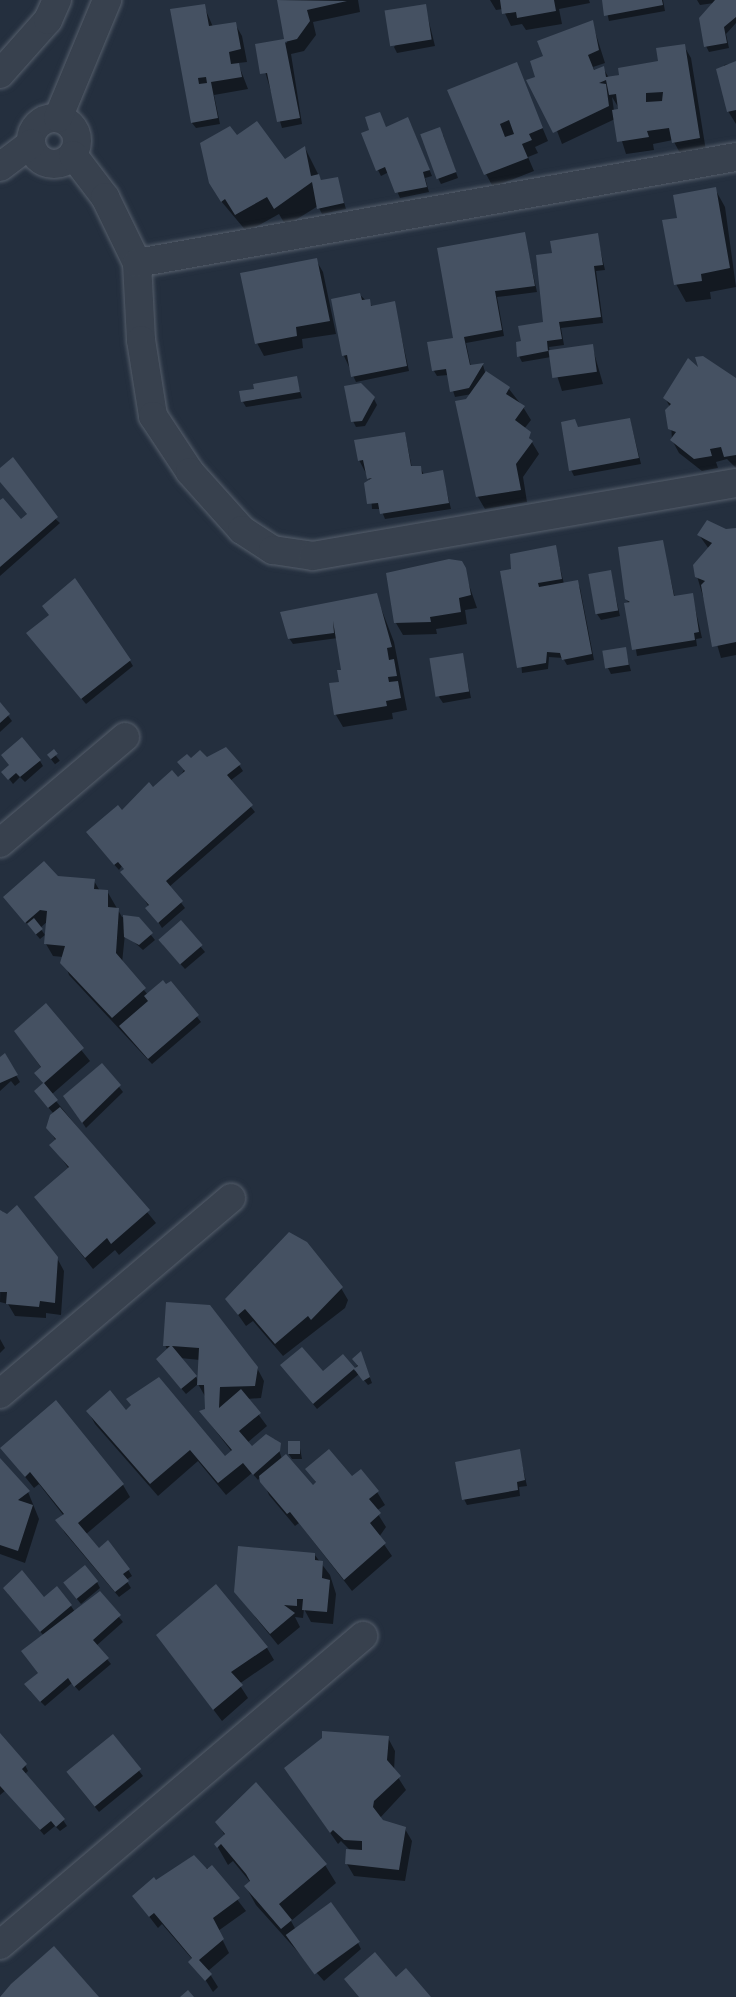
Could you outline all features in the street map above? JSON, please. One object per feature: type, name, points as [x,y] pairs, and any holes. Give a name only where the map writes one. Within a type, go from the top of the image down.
[{"type":"street","points":[[0,74],[48,20],[57,0]]},
{"type":"street","points":[[58,118],[107,0]]},
{"type":"street","points":[[0,167],[31,144],[38,124],[58,118]]},
{"type":"street","points":[[58,118],[76,132],[73,155],[105,197],[136,263],[141,340],[153,416],[190,471],[242,530],[273,550],[313,556],[736,484]]},
{"type":"street","points":[[31,144],[38,158],[51,164],[73,155]]},
{"type":"street","points":[[136,263],[736,157]]},
{"type":"street","points":[[0,843],[125,737]]},
{"type":"street","points":[[0,1394],[231,1198]]},
{"type":"street","points":[[0,1945],[363,1636]]},
{"type":"building","points":[[277,0],[347,1],[307,10],[310,21],[297,39],[285,42],[300,118],[277,122],[267,73],[260,74],[255,44],[284,39]]},
{"type":"building","points":[[500,0],[554,0],[556,11],[517,18],[516,12],[502,14]]},
{"type":"building","points":[[602,0],[662,0],[663,5],[604,16]]},
{"type":"building","points":[[715,0],[736,0],[736,17],[724,27],[727,43],[704,47],[699,18]]},
{"type":"building","points":[[205,4],[209,26],[236,22],[241,49],[229,52],[231,64],[239,63],[242,77],[211,82],[218,118],[191,123],[170,9]],"holes":[[[206,77],[207,83],[199,84],[198,78]]]},
{"type":"building","points":[[426,4],[432,40],[390,46],[385,11]]},
{"type":"building","points":[[593,20],[599,50],[588,55],[594,70],[604,66],[606,77],[619,75],[618,68],[658,61],[656,48],[685,44],[700,138],[672,143],[669,128],[647,131],[649,137],[617,142],[612,110],[618,109],[616,94],[609,95],[606,80],[599,83],[606,84],[609,106],[553,133],[526,80],[535,77],[530,61],[543,56],[537,41]],"holes":[[[663,92],[662,101],[646,102],[646,93]]]},
{"type":"building","points":[[736,61],[736,110],[727,112],[716,69]]},
{"type":"building","points":[[517,62],[543,128],[529,134],[532,140],[522,144],[528,158],[484,175],[447,90]],"holes":[[[509,120],[514,134],[505,137],[500,124]]]},
{"type":"building","points":[[380,112],[386,127],[408,117],[430,170],[423,172],[427,187],[395,193],[385,167],[376,171],[361,133],[369,130],[365,117]]},
{"type":"building","points":[[257,121],[285,159],[305,146],[311,176],[319,174],[321,180],[338,177],[344,203],[317,209],[312,182],[274,209],[267,197],[235,215],[225,199],[221,202],[209,183],[200,143],[230,126],[237,135]]},
{"type":"building","points":[[440,127],[456,172],[437,179],[420,134]]},
{"type":"building","points":[[716,187],[730,268],[701,274],[702,281],[674,285],[662,220],[677,218],[673,195]]},
{"type":"building","points":[[525,232],[535,286],[495,291],[502,330],[464,337],[470,365],[484,363],[469,388],[450,392],[446,369],[432,371],[427,342],[453,338],[437,248]]},
{"type":"building","points":[[598,233],[603,265],[594,266],[601,317],[559,322],[562,339],[547,341],[548,351],[517,357],[516,342],[521,341],[518,326],[543,322],[536,255],[552,253],[550,241]]},
{"type":"building","points":[[317,258],[330,321],[296,327],[297,336],[255,344],[240,273]]},
{"type":"building","points":[[360,293],[362,300],[370,299],[371,306],[395,301],[407,366],[351,377],[347,355],[342,356],[331,299]]},
{"type":"building","points":[[593,344],[597,372],[552,378],[548,350]]},
{"type":"building","points":[[703,356],[736,378],[736,455],[724,457],[721,447],[710,449],[712,456],[694,459],[670,440],[676,432],[668,429],[665,410],[671,404],[663,398],[688,358],[698,367],[695,357]]},
{"type":"building","points":[[486,371],[510,387],[506,394],[525,406],[515,420],[531,432],[529,438],[533,441],[516,464],[521,490],[476,497],[455,401],[466,399]]},
{"type":"building","points":[[297,376],[300,392],[241,402],[239,391],[254,389],[253,384]]},
{"type":"building","points":[[361,383],[375,397],[362,421],[351,422],[344,386]]},
{"type":"building","points":[[630,418],[639,458],[569,471],[561,422],[575,419],[578,427]]},
{"type":"building","points":[[405,432],[411,466],[421,466],[422,474],[443,470],[449,503],[380,514],[378,503],[367,504],[364,483],[372,478],[367,479],[363,460],[358,461],[354,440]]},
{"type":"building","points":[[13,457],[58,517],[0,567],[0,500],[3,498],[21,519],[27,514],[0,482],[0,468]]},
{"type":"building","points":[[707,520],[726,529],[736,528],[736,642],[712,647],[701,585],[705,581],[695,577],[693,565],[712,543],[697,535]]},
{"type":"building","points":[[663,540],[674,596],[693,593],[699,632],[694,633],[695,640],[632,650],[624,603],[630,602],[625,599],[618,547]]},
{"type":"building","points":[[556,545],[562,579],[538,583],[539,587],[578,580],[592,654],[562,660],[560,653],[547,652],[546,663],[517,668],[500,571],[511,569],[510,554]]},
{"type":"building","points":[[449,559],[462,561],[466,568],[471,595],[459,598],[461,612],[430,617],[431,622],[394,623],[386,573]]},
{"type":"building","points":[[611,570],[618,610],[595,614],[588,574]]},
{"type":"building","points":[[75,578],[131,660],[81,699],[26,633],[49,615],[42,606]]},
{"type":"building","points":[[377,593],[392,647],[387,648],[389,660],[394,659],[397,676],[388,677],[389,682],[398,681],[401,698],[386,701],[387,706],[334,715],[329,683],[339,682],[337,670],[341,670],[333,621],[334,633],[288,639],[280,612]]},
{"type":"building","points":[[626,647],[629,665],[605,669],[602,651]]},
{"type":"building","points":[[463,653],[469,692],[436,697],[429,658]]},
{"type":"building","points":[[0,702],[10,714],[0,723]]},
{"type":"building","points":[[22,737],[41,760],[20,777],[16,773],[8,780],[1,772],[9,765],[1,755]]},
{"type":"building","points":[[226,747],[241,764],[227,775],[253,805],[166,881],[183,901],[158,923],[145,908],[149,905],[120,872],[124,869],[118,862],[114,865],[86,832],[118,805],[122,810],[149,782],[153,787],[172,770],[178,777],[185,771],[177,762],[187,754],[191,758],[200,750],[207,757]]},
{"type":"building","points":[[54,749],[58,754],[51,759],[47,755]]},
{"type":"building","points":[[44,861],[58,876],[95,879],[94,889],[108,890],[108,907],[119,908],[116,953],[146,988],[112,1018],[60,963],[65,946],[44,944],[47,911],[40,910],[25,923],[3,897]]},
{"type":"building","points":[[123,915],[139,917],[153,933],[139,945],[124,937]]},
{"type":"building","points":[[34,918],[43,929],[36,935],[27,924]]},
{"type":"building","points":[[181,920],[203,945],[180,965],[158,940]]},
{"type":"building","points":[[163,980],[166,984],[171,981],[199,1015],[148,1059],[119,1026],[148,1001],[144,996]]},
{"type":"building","points":[[46,1003],[84,1048],[44,1083],[58,1100],[48,1108],[34,1091],[43,1083],[34,1073],[41,1067],[14,1031]]},
{"type":"building","points":[[5,1053],[18,1075],[0,1083],[0,1057]]},
{"type":"building","points":[[102,1063],[121,1085],[82,1123],[63,1096]]},
{"type":"building","points":[[60,1107],[150,1210],[111,1244],[107,1238],[85,1258],[34,1197],[69,1167],[49,1145],[56,1139],[46,1128],[50,1115]]},
{"type":"building","points":[[17,1205],[58,1257],[55,1303],[40,1301],[39,1307],[6,1304],[7,1292],[0,1292],[0,1210],[7,1214]]},
{"type":"building","points":[[289,1232],[307,1242],[343,1287],[311,1320],[308,1316],[275,1344],[245,1309],[238,1315],[225,1299]]},
{"type":"building","points":[[166,1302],[210,1305],[258,1367],[255,1386],[220,1387],[219,1408],[241,1389],[261,1413],[239,1431],[252,1446],[266,1434],[281,1443],[280,1451],[253,1475],[243,1463],[218,1483],[190,1450],[150,1484],[86,1411],[110,1390],[126,1410],[131,1405],[126,1399],[159,1377],[225,1456],[232,1450],[199,1411],[205,1409],[204,1385],[197,1385],[199,1348],[172,1346],[197,1376],[181,1389],[156,1359],[170,1346],[163,1346]]},
{"type":"building","points":[[302,1347],[323,1371],[343,1354],[355,1368],[358,1366],[352,1359],[361,1351],[370,1377],[363,1381],[354,1369],[313,1404],[280,1365]]},
{"type":"building","points":[[56,1400],[124,1484],[78,1523],[99,1548],[108,1540],[130,1569],[123,1574],[129,1581],[115,1592],[55,1520],[64,1514],[30,1472],[25,1477],[0,1448]]},
{"type":"building","points":[[288,1441],[300,1441],[300,1454],[288,1454]]},
{"type":"building","points":[[329,1449],[352,1476],[361,1469],[379,1491],[369,1499],[381,1513],[370,1523],[386,1543],[344,1580],[290,1512],[287,1514],[260,1482],[259,1476],[286,1454],[313,1485],[316,1482],[305,1469]]},
{"type":"building","points":[[520,1449],[525,1480],[517,1482],[518,1490],[462,1500],[455,1462]]},
{"type":"building","points":[[0,1458],[30,1491],[18,1500],[33,1505],[18,1551],[0,1545]]},
{"type":"building","points":[[238,1546],[315,1553],[315,1560],[323,1561],[322,1578],[330,1580],[327,1612],[302,1610],[303,1599],[297,1599],[297,1606],[284,1605],[295,1613],[270,1634],[234,1592]]},
{"type":"building","points":[[85,1565],[98,1581],[76,1599],[63,1583]]},
{"type":"building","points":[[22,1570],[44,1597],[57,1586],[72,1605],[40,1632],[3,1588]]},
{"type":"building","points":[[216,1584],[268,1647],[231,1672],[243,1685],[213,1710],[156,1635]]},
{"type":"building","points":[[100,1591],[121,1615],[93,1640],[109,1658],[74,1687],[68,1678],[40,1702],[24,1684],[38,1673],[21,1651]]},
{"type":"building","points":[[322,1731],[389,1736],[387,1760],[401,1776],[374,1801],[373,1807],[383,1820],[406,1827],[399,1870],[345,1864],[346,1849],[362,1850],[362,1841],[344,1840],[333,1830],[330,1833],[284,1768],[322,1738]]},
{"type":"building","points":[[0,1733],[27,1764],[22,1769],[65,1819],[56,1827],[51,1821],[40,1830],[0,1786]]},
{"type":"building","points":[[113,1734],[141,1769],[95,1807],[66,1772]]},
{"type":"building","points":[[256,1782],[327,1864],[279,1904],[292,1920],[281,1929],[244,1886],[250,1881],[246,1874],[221,1844],[217,1848],[214,1844],[225,1834],[215,1822]]},
{"type":"building","points":[[194,1855],[207,1869],[212,1865],[240,1898],[213,1918],[224,1939],[199,1960],[212,1974],[205,1981],[188,1962],[192,1958],[154,1913],[149,1917],[132,1896],[154,1877],[156,1880]]},
{"type":"building","points":[[331,1902],[360,1942],[314,1975],[286,1935]]},
{"type":"building","points":[[54,1946],[99,1997],[0,1997],[11,1984]]},
{"type":"building","points":[[375,1952],[396,1977],[406,1968],[431,1997],[359,1997],[344,1979]]},
{"type":"building","points":[[188,1990],[194,1997],[180,1997]]}]
